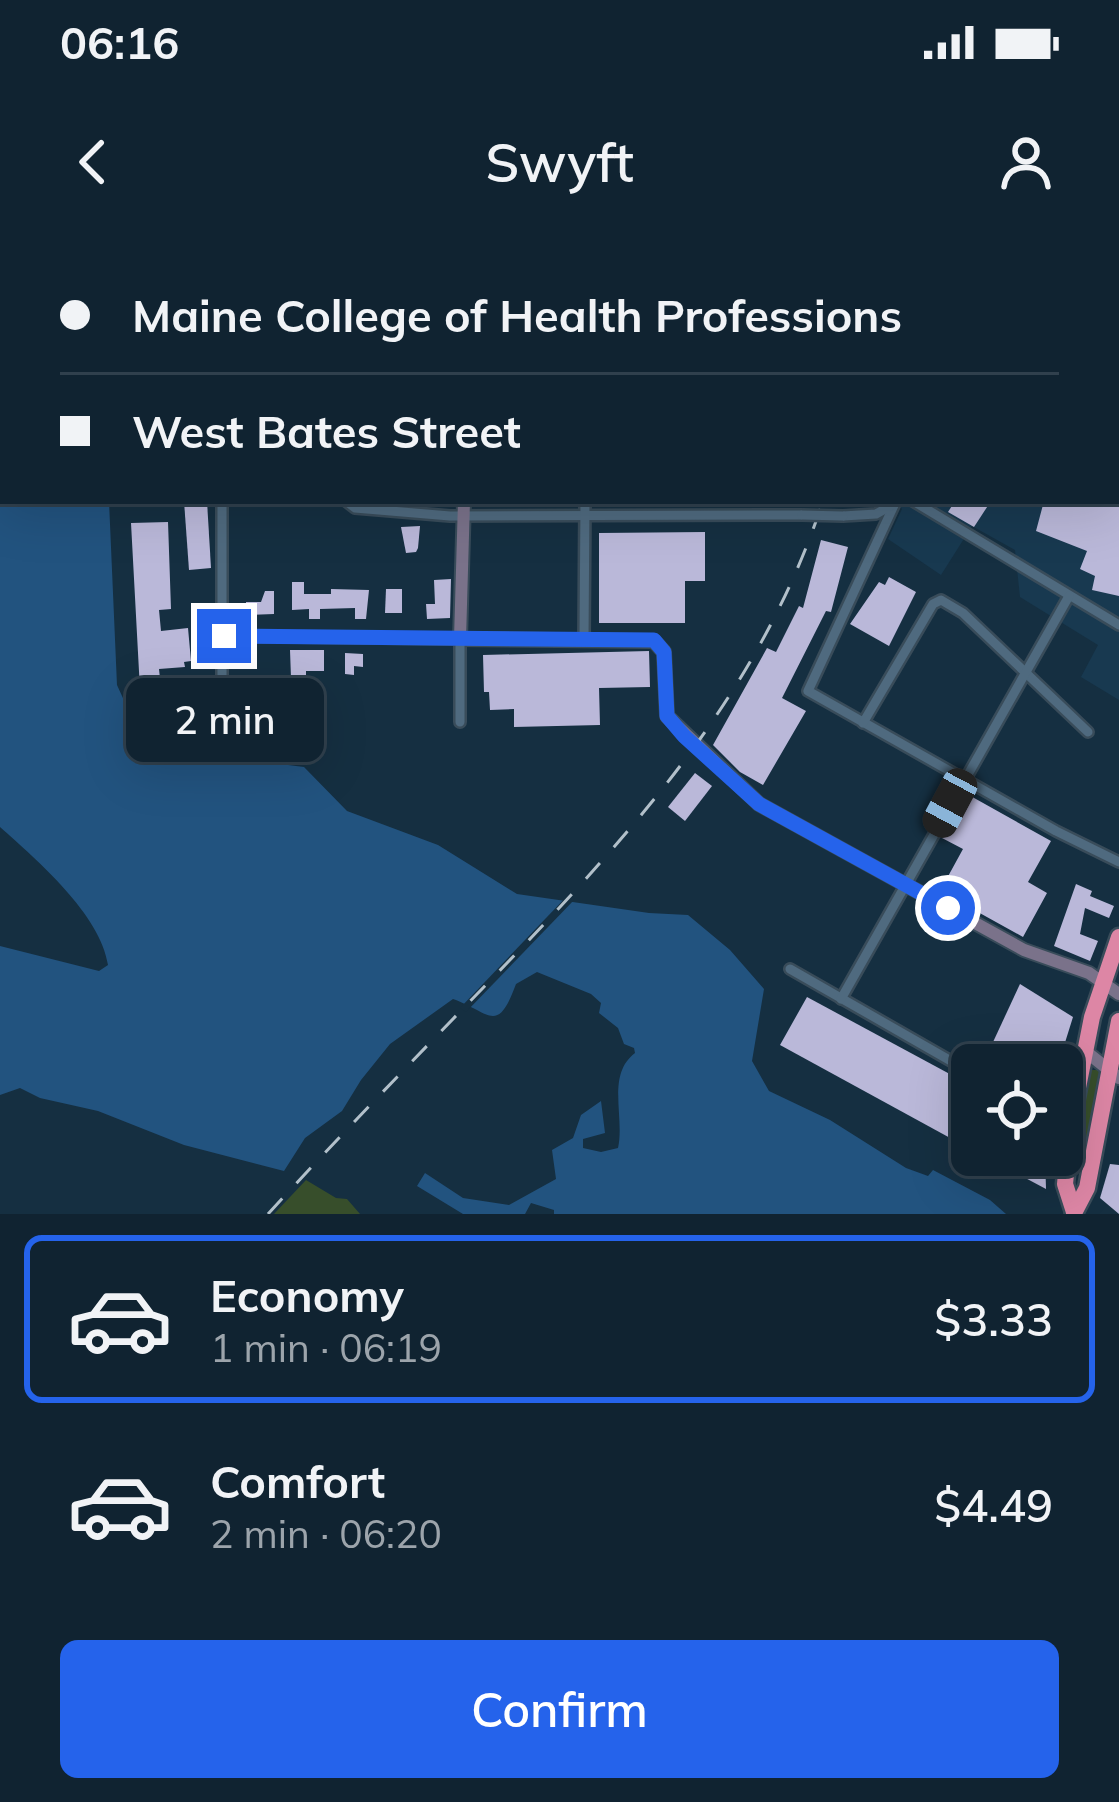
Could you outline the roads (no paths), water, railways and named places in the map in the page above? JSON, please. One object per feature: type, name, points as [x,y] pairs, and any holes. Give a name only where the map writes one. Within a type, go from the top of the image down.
[{"type":"highway","points":[[1083,1054],[1119,937]]},
{"type":"highway","points":[[1075,1213],[1087,1188],[1114,1074],[1119,1021]]},
{"type":"highway","points":[[1065,1176],[1075,1213]]},
{"type":"street","points":[[222,504],[223,684]]},
{"type":"street","points":[[350,504],[355,508],[585,515],[843,516],[876,514],[891,504]]},
{"type":"street","points":[[584,639],[585,504]]},
{"type":"street","points":[[895,504],[808,691],[1119,862]]},
{"type":"street","points":[[918,504],[1119,625]]},
{"type":"street","points":[[460,722],[464,508]]},
{"type":"street","points":[[841,999],[1069,596]]},
{"type":"street","points":[[863,723],[939,600],[963,613],[1088,732]]},
{"type":"street","points":[[224,636],[645,639],[661,645],[664,709],[684,736],[758,803],[1024,950],[1104,981],[1119,994]]},
{"type":"street","points":[[790,969],[951,1061]]},
{"type":"street","points":[[1084,1050],[1114,1074]]},
{"type":"railway","points":[[268,1214],[557,911],[650,805],[731,693],[766,633],[822,504]]}]
